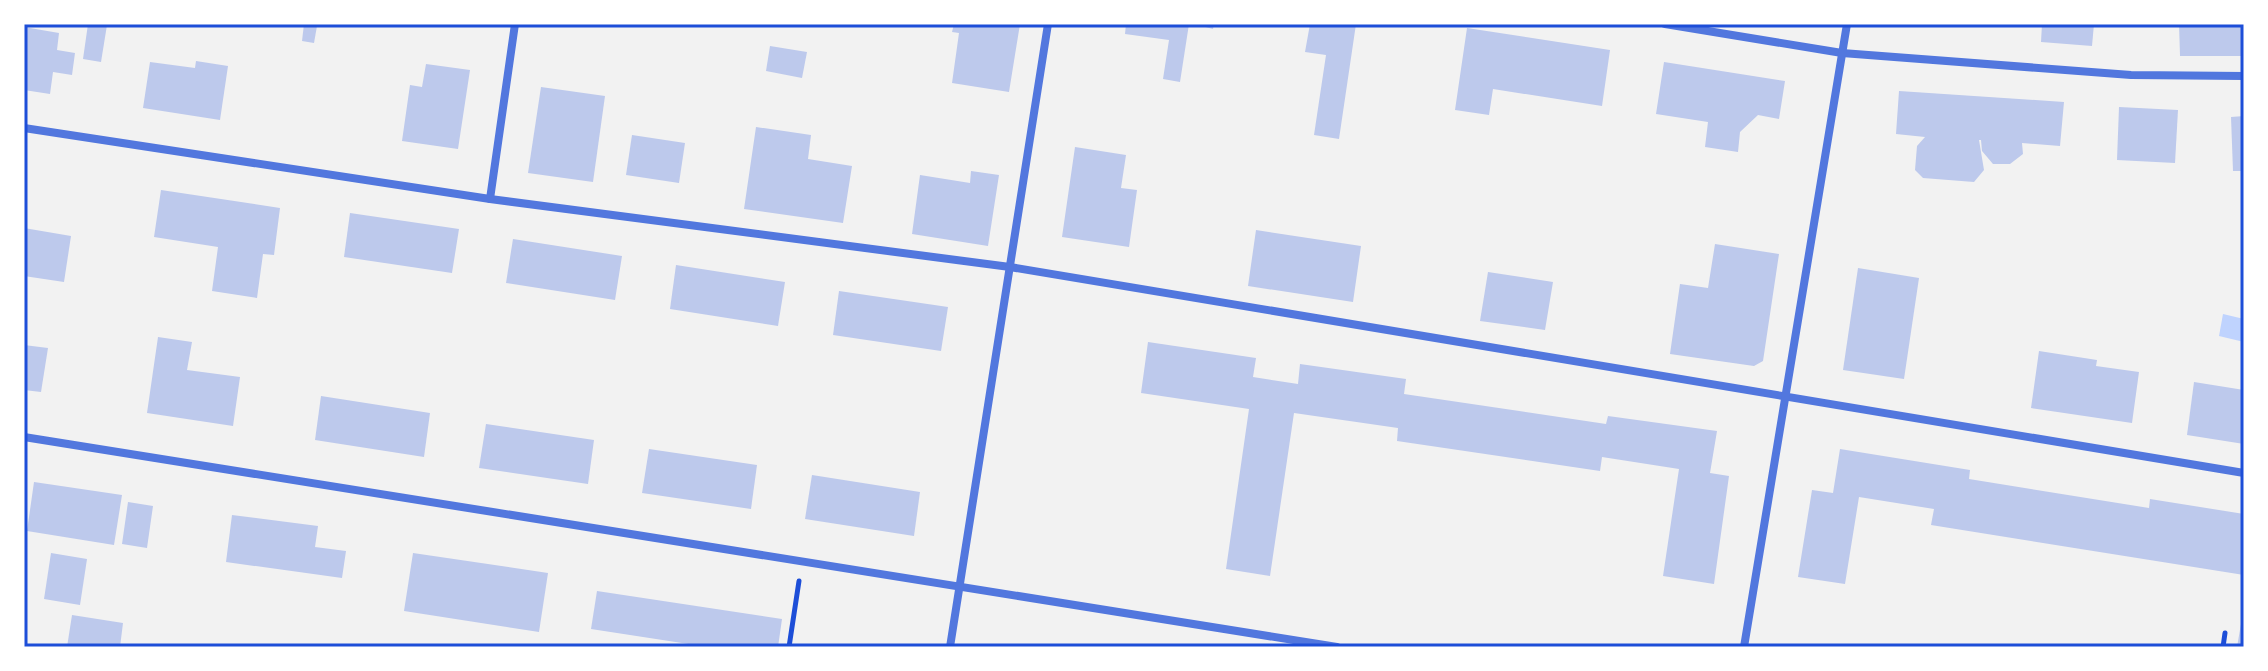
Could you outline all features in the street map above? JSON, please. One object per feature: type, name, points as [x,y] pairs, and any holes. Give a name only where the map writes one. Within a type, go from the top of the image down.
[{"type":"street","points":[[490,199],[515,24]]},
{"type":"street","points":[[950,647],[1048,24]]},
{"type":"street","points":[[1665,24],[1842,53],[2131,75],[2244,76]]},
{"type":"street","points":[[1744,647],[1847,24]]},
{"type":"street","points":[[24,128],[490,199],[1010,267],[2244,473]]},
{"type":"street","points":[[24,437],[959,589],[1337,647]]},
{"type":"path","points":[[789,647],[802,563]]},
{"type":"path","points":[[2223,647],[2225,633]]},
{"type":"water","points":[[2223,314],[2244,319],[2244,342],[2219,336]]},
{"type":"building","points":[[88,24],[107,25],[101,62],[83,59]]},
{"type":"building","points":[[304,24],[317,26],[314,43],[302,41]]},
{"type":"building","points":[[954,24],[1020,24],[1009,92],[952,83],[959,33],[952,32]]},
{"type":"building","points":[[1126,24],[1189,24],[1180,82],[1163,79],[1169,40],[1125,34]]},
{"type":"building","points":[[1194,24],[1214,24],[1213,29]]},
{"type":"building","points":[[1310,24],[1356,24],[1339,139],[1314,135],[1326,55],[1305,52]]},
{"type":"building","points":[[2042,24],[2094,24],[2092,46],[2041,42]]},
{"type":"building","points":[[2179,24],[2244,25],[2244,56],[2180,56]]},
{"type":"building","points":[[24,27],[59,33],[57,50],[75,53],[72,75],[53,72],[50,94],[24,90]]},
{"type":"building","points":[[1467,28],[1610,50],[1602,106],[1493,89],[1489,115],[1455,110]]},
{"type":"building","points":[[770,46],[807,52],[802,78],[766,71]]},
{"type":"building","points":[[196,61],[228,66],[220,120],[143,108],[150,62],[195,68]]},
{"type":"building","points":[[1664,62],[1785,81],[1779,119],[1758,115],[1740,132],[1738,152],[1705,147],[1708,122],[1656,114]]},
{"type":"building","points":[[426,64],[470,70],[458,149],[402,141],[410,85],[422,87]]},
{"type":"building","points":[[541,87],[605,96],[593,182],[528,173]]},
{"type":"building","points":[[1899,91],[2064,102],[2060,146],[2022,143],[2023,154],[2010,164],[1993,164],[1982,151],[1979,140],[1984,170],[1974,182],[1923,178],[1915,170],[1917,146],[1925,137],[1896,134]]},
{"type":"building","points":[[2119,107],[2178,110],[2175,163],[2117,160]]},
{"type":"building","points":[[2244,116],[2244,171],[2233,171],[2231,117]]},
{"type":"building","points":[[756,127],[811,135],[808,159],[852,166],[843,223],[744,209]]},
{"type":"building","points":[[632,135],[685,143],[679,183],[626,175]]},
{"type":"building","points":[[1075,147],[1126,155],[1121,188],[1137,190],[1129,247],[1062,237]]},
{"type":"building","points":[[971,171],[999,175],[988,246],[912,234],[920,175],[970,183]]},
{"type":"building","points":[[161,190],[280,208],[274,255],[263,254],[257,298],[212,291],[218,247],[154,237]]},
{"type":"building","points":[[350,213],[459,229],[452,273],[344,257]]},
{"type":"building","points":[[24,228],[71,236],[64,282],[24,276]]},
{"type":"building","points":[[1256,230],[1361,246],[1353,302],[1248,286]]},
{"type":"building","points":[[513,239],[622,256],[615,300],[506,283]]},
{"type":"building","points":[[1715,244],[1779,254],[1763,361],[1754,366],[1670,354],[1680,284],[1708,288]]},
{"type":"building","points":[[676,265],[785,282],[778,326],[670,309]]},
{"type":"building","points":[[1858,268],[1919,278],[1904,379],[1843,370]]},
{"type":"building","points":[[1488,272],[1553,282],[1545,330],[1480,321]]},
{"type":"building","points":[[839,291],[948,307],[941,351],[833,335]]},
{"type":"building","points":[[158,337],[192,342],[187,370],[240,377],[233,426],[147,413]]},
{"type":"building","points":[[1148,342],[1256,358],[1253,377],[1298,384],[1300,364],[1406,379],[1404,394],[1606,424],[1608,416],[1717,431],[1710,473],[1729,476],[1714,584],[1663,576],[1679,469],[1602,457],[1600,471],[1397,441],[1398,428],[1294,413],[1270,576],[1226,569],[1249,409],[1141,393]]},
{"type":"building","points":[[24,345],[48,348],[41,392],[24,390]]},
{"type":"building","points":[[2039,351],[2097,360],[2096,366],[2139,372],[2132,423],[2031,408]]},
{"type":"building","points":[[2194,382],[2244,390],[2244,444],[2187,435]]},
{"type":"building","points":[[321,396],[430,413],[424,457],[315,440]]},
{"type":"building","points":[[486,424],[594,440],[588,484],[479,468]]},
{"type":"building","points":[[649,449],[757,465],[751,509],[642,493]]},
{"type":"building","points":[[1840,449],[1970,470],[1969,479],[2149,508],[2150,499],[2244,514],[2244,575],[1931,525],[1934,509],[1859,497],[1845,584],[1798,577],[1812,490],[1833,493]]},
{"type":"building","points":[[812,475],[920,492],[914,536],[805,519]]},
{"type":"building","points":[[34,482],[122,495],[114,545],[27,531]]},
{"type":"building","points":[[128,502],[153,506],[147,548],[122,544]]},
{"type":"building","points":[[232,515],[318,526],[315,547],[346,551],[342,578],[226,562]]},
{"type":"building","points":[[51,553],[87,559],[80,605],[44,599]]},
{"type":"building","points":[[413,553],[548,573],[539,632],[404,611]]},
{"type":"building","points":[[597,591],[782,619],[778,647],[708,647],[591,629]]},
{"type":"building","points":[[2242,613],[2244,647],[2237,647],[2241,624]]},
{"type":"building","points":[[72,615],[123,623],[120,647],[67,647]]}]
